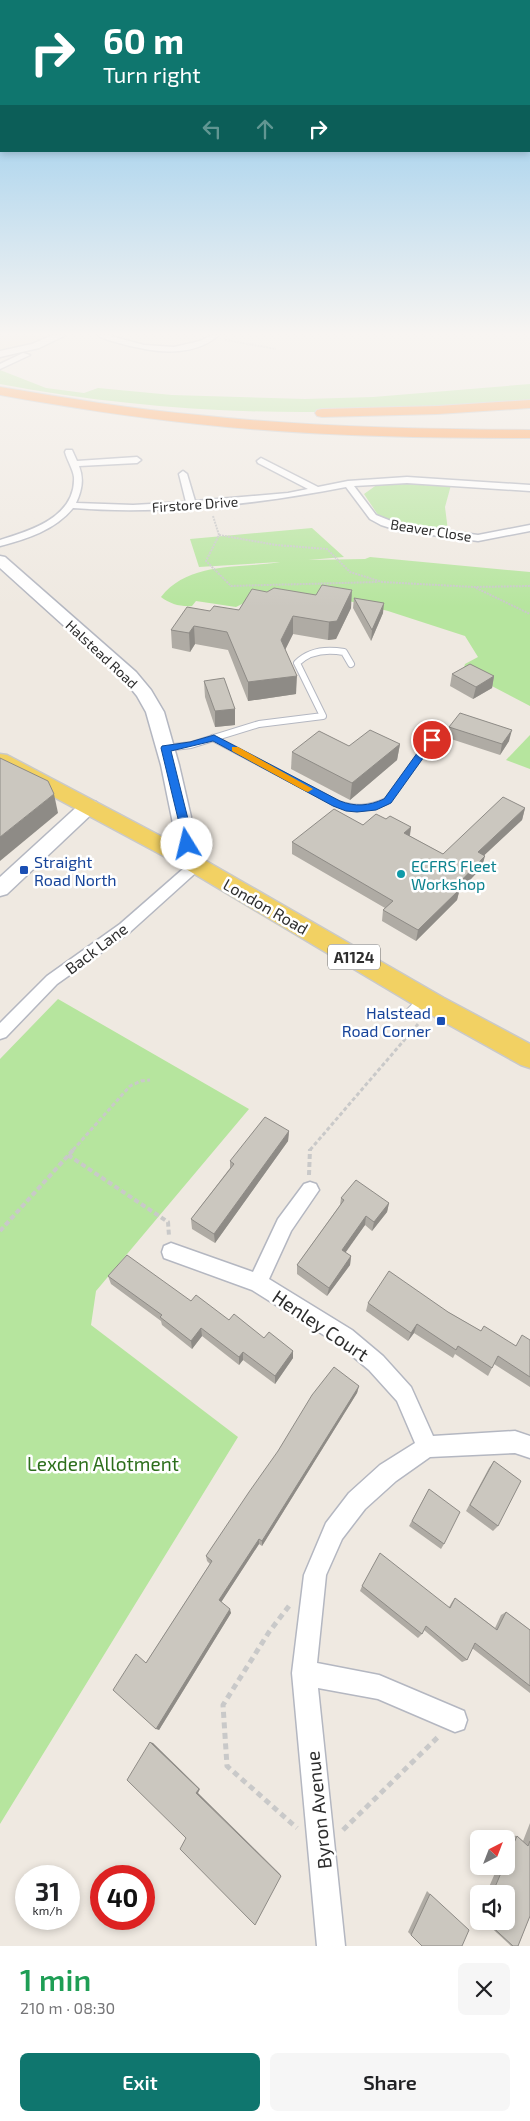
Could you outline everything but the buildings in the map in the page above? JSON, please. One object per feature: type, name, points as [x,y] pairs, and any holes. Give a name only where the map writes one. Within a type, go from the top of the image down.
[{"type":"highway","points":[[167,426],[256,435],[386,442],[530,444]]},
{"type":"highway","points":[[246,426],[390,433],[530,434]]},
{"type":"main road","name":"London Road","points":[[0,760],[188,860],[423,1005],[530,1057]]},
{"type":"street","points":[[0,543],[22,537],[51,524],[64,515],[73,505],[78,478],[69,452]]},
{"type":"street","points":[[73,464],[137,460]]},
{"type":"street","points":[[261,461],[316,490]]},
{"type":"street","points":[[183,474],[191,504]]},
{"type":"street","name":"Firstore Drive","points":[[73,505],[116,508],[209,503],[278,497],[348,484],[407,480],[530,488]]},
{"type":"street","name":"Beaver Close","points":[[348,484],[373,517],[400,528],[478,538],[530,528]]},
{"type":"street","name":"Halstead Road","points":[[0,560],[130,676],[145,694],[155,712],[166,748],[185,827],[188,860]]},
{"type":"street","points":[[0,889],[89,806]]},
{"type":"street","name":"Back Lane","points":[[0,1034],[52,980],[125,928],[188,860]]},
{"type":"street","name":"Henley Court","points":[[258,1283],[284,1224],[310,1190]]},
{"type":"street","name":"Henley Court","points":[[171,1252],[258,1283],[345,1337],[376,1363],[404,1394],[427,1447]]},
{"type":"street","points":[[427,1447],[515,1442],[530,1447]]},
{"type":"street","name":"Byron Avenue","points":[[331,1946],[304,1673],[315,1575],[334,1532],[357,1500],[388,1473],[427,1447]]},
{"type":"street","points":[[304,1673],[380,1687],[455,1720]]},
{"type":"lane","points":[[166,748],[191,744],[259,724],[323,716],[297,663],[307,653],[335,650],[344,652],[351,664]]},
{"type":"lane","points":[[214,738],[336,803],[357,809],[376,806],[387,801],[432,740]]},
{"type":"path","points":[[209,503],[220,535],[206,561],[231,586],[382,582],[474,588],[530,586]]},
{"type":"path","points":[[220,535],[276,545],[326,549],[350,572],[382,582]]},
{"type":"path","points":[[474,588],[530,614]]},
{"type":"path","points":[[310,1190],[308,1163],[310,1148],[423,1005]]},
{"type":"path","points":[[0,1231],[130,1086],[141,1081],[150,1080]]},
{"type":"path","points":[[68,1155],[168,1222],[171,1252]]},
{"type":"green space","points":[[378,484],[451,485],[445,507],[448,531],[394,522],[378,515],[364,494]]},
{"type":"green space","points":[[312,528],[344,557],[308,560],[365,559],[370,557],[530,572],[530,706],[463,671],[465,664],[478,657],[465,636],[388,611],[337,598],[244,603],[236,607],[196,601],[192,606],[184,606],[172,603],[161,597],[172,585],[200,572],[280,562],[199,567],[190,539]]},
{"type":"green space","points":[[530,735],[530,769],[506,760]]},
{"type":"green space","name":"Lexden Allotment","points":[[58,999],[249,1109],[96,1291],[91,1325],[238,1437],[0,1824],[0,1059]]},
{"type":"slow traffic","points":[[235,749],[308,789]]},
{"type":"place","name":"Straight Road North","points":[[24,870]]},
{"type":"place","name":"ECFRS Fleet Workshop","points":[[401,874]]},
{"type":"place","name":"Halstead Road Corner","points":[[441,1021]]},
{"type":"route","points":[[187,844],[185,827],[166,748],[214,738],[336,803],[357,809],[369,808],[387,801],[432,740]]}]
